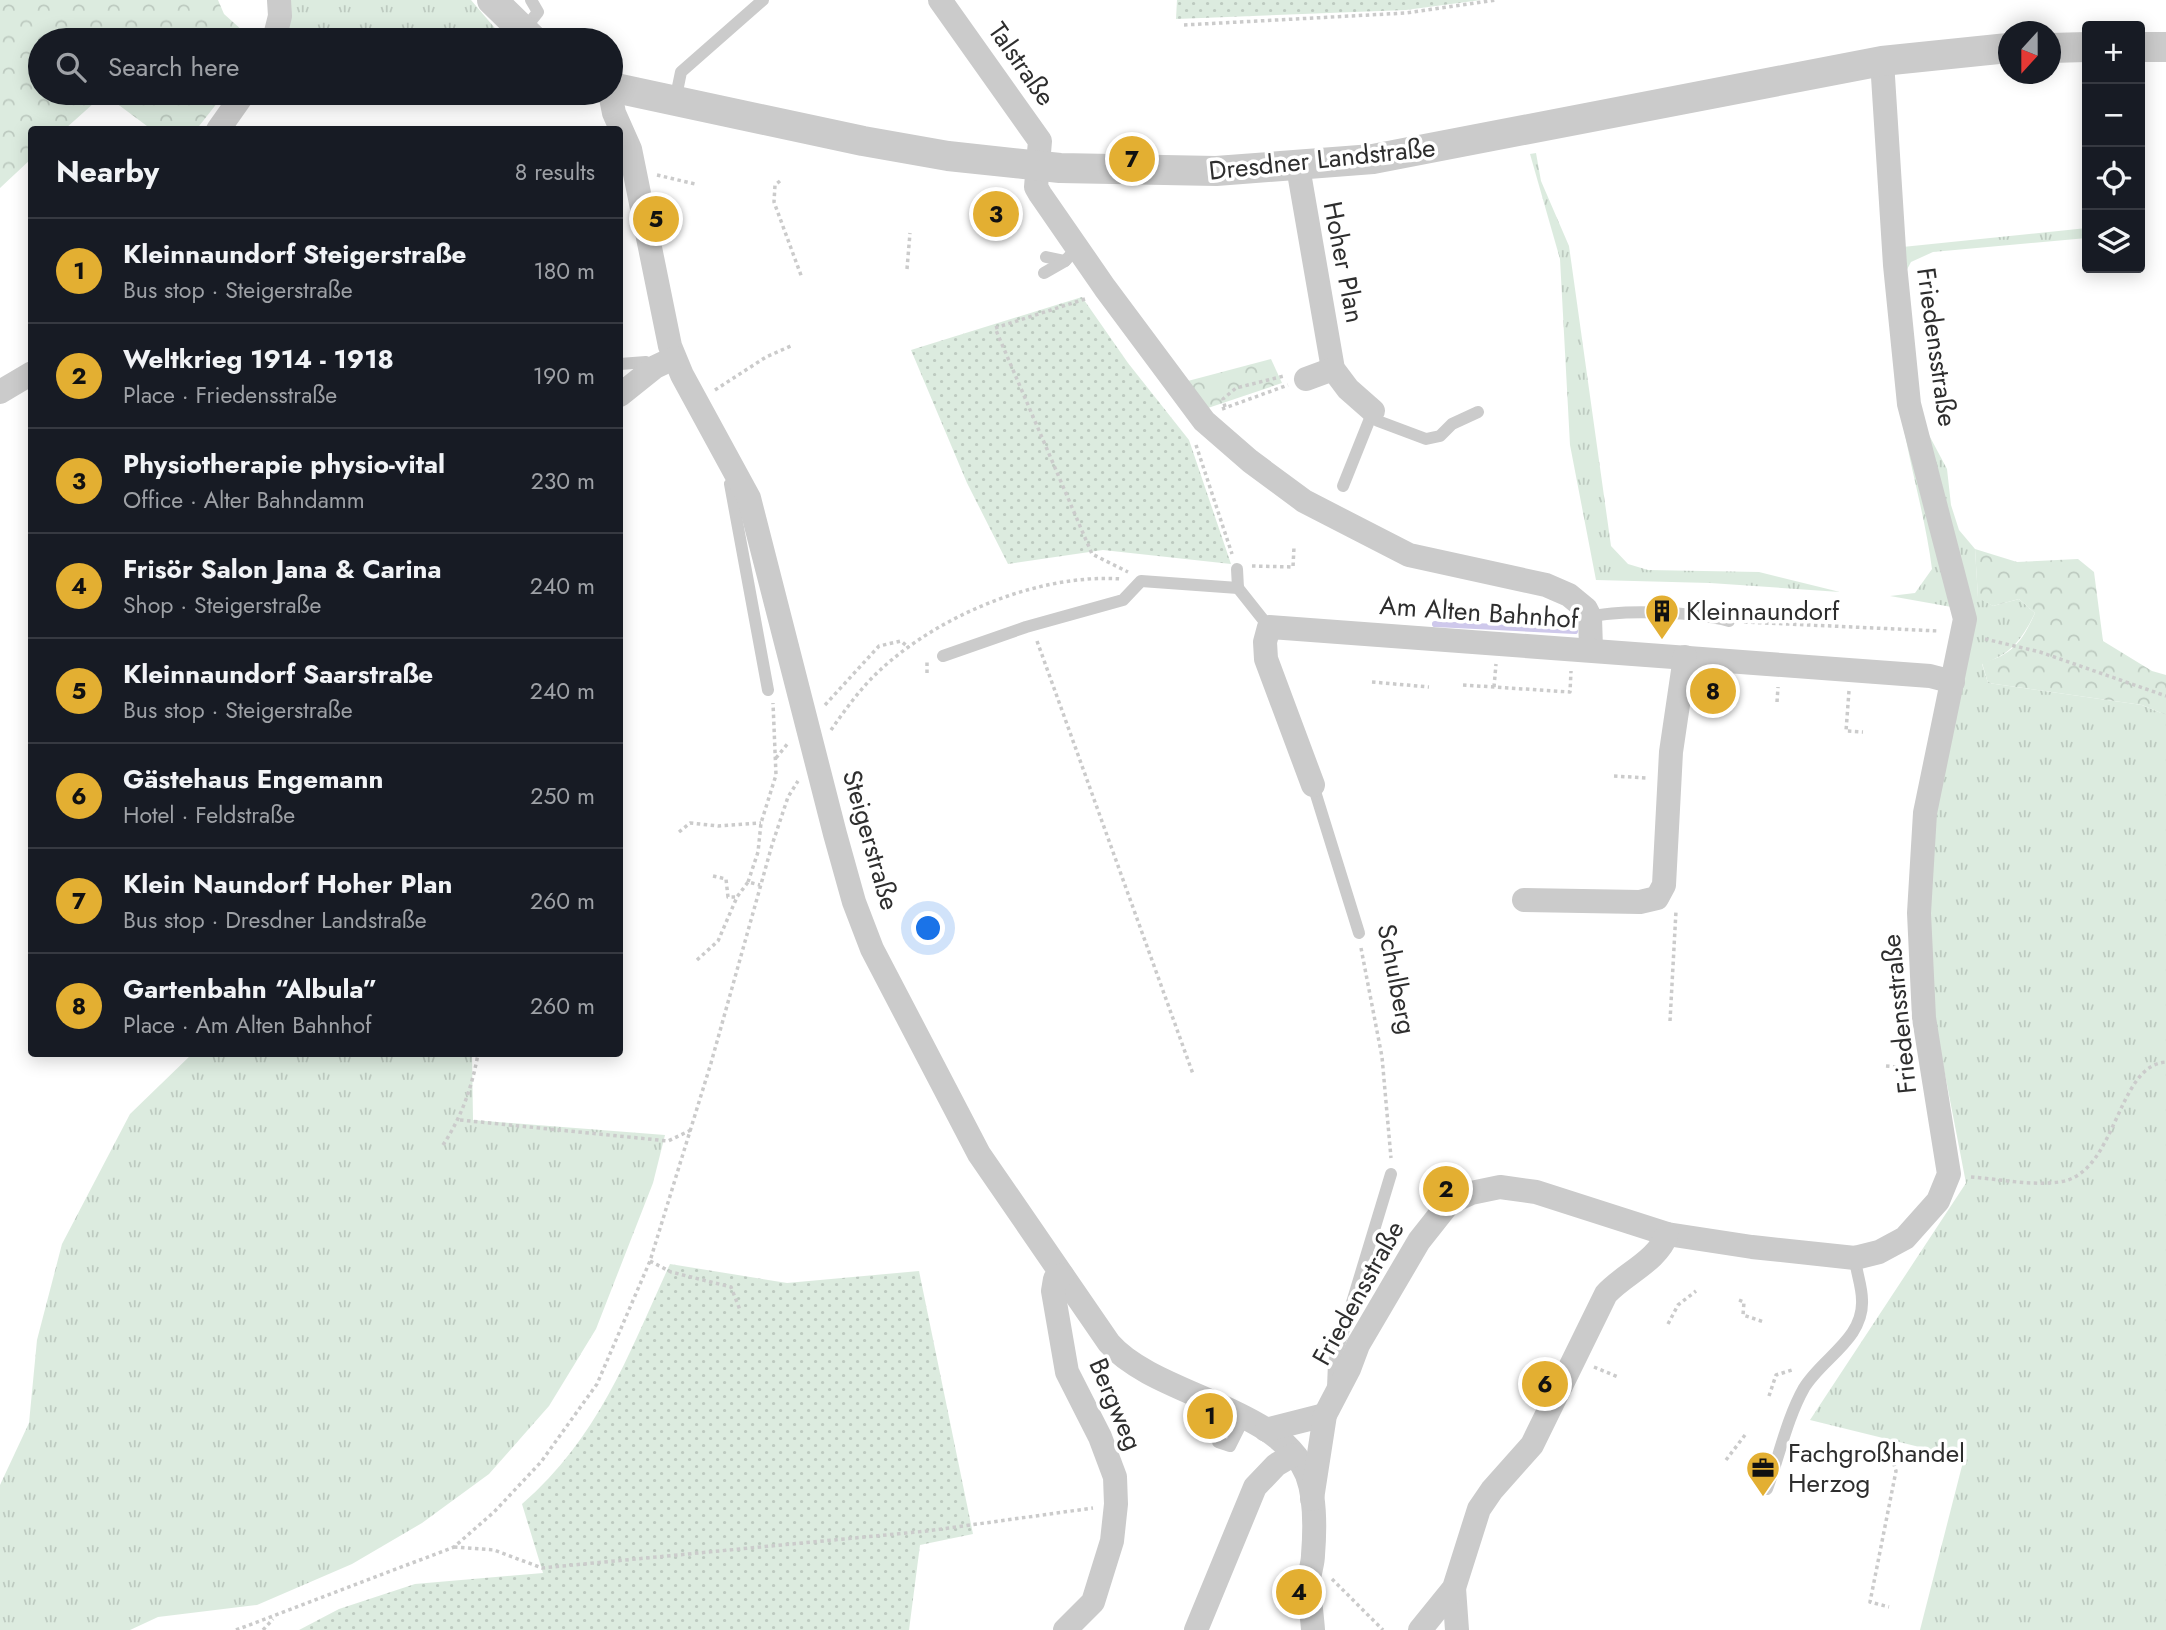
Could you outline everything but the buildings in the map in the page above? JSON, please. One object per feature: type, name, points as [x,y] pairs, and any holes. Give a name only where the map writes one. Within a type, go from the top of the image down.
[{"type":"street","points":[[277,28],[280,16],[279,0]]},
{"type":"street","points":[[492,0],[519,28]]},
{"type":"street","name":"Talstraße","points":[[940,0],[1040,141],[1037,177]]},
{"type":"street","points":[[2061,48],[2082,47]]},
{"type":"street","points":[[2145,47],[2166,47]]},
{"type":"street","name":"Dresdner Landstraße","points":[[623,90],[1037,177],[1122,171],[1298,167],[1373,159],[1447,147],[1882,61],[1998,49]]},
{"type":"street","name":"Friedensstraße","points":[[1312,1499],[1329,1407],[1358,1345],[1419,1241],[1449,1203],[1471,1193],[1500,1187],[1536,1192],[1667,1234],[1752,1247],[1855,1258],[1879,1252],[1905,1238],[1938,1200],[1950,1174],[1924,1018],[1919,912],[1925,813],[1965,620],[1909,404],[1895,265],[1882,61]]},
{"type":"street","points":[[221,126],[236,105]]},
{"type":"street","name":"Steigerstraße","points":[[612,105],[620,126]]},
{"type":"street","name":"Steigerstraße","points":[[623,133],[630,149],[663,325],[664,363],[740,477],[749,498],[835,834],[854,902],[872,949],[979,1154],[1098,1328],[1126,1360],[1255,1424],[1293,1455],[1306,1474],[1312,1499],[1311,1570],[1308,1579],[1313,1630]]},
{"type":"street","name":"Hoher Plan","points":[[1298,167],[1334,369],[1348,389],[1373,411]]},
{"type":"street","points":[[1037,177],[1071,255],[1204,421],[1250,461],[1304,501],[1369,537],[1409,555],[1546,585],[1569,595],[1586,609],[1590,617],[1582,648]]},
{"type":"street","points":[[623,393],[664,363]]},
{"type":"street","points":[[1296,382],[1334,369]]},
{"type":"street","points":[[0,392],[28,375]]},
{"type":"street","name":"Am Alten Bahnhof","points":[[1269,627],[1582,648],[1930,676],[1953,682]]},
{"type":"street","name":"Schulberg","points":[[1269,627],[1265,642],[1266,659],[1313,785]]},
{"type":"street","points":[[1524,900],[1640,902],[1657,898],[1664,885],[1668,779],[1685,657]]},
{"type":"street","points":[[1420,1630],[1454,1588],[1479,1509],[1492,1490],[1532,1445],[1606,1294],[1619,1280],[1654,1255],[1667,1234]]},
{"type":"street","name":"Bergweg","points":[[1062,1275],[1055,1279],[1053,1291],[1067,1371],[1100,1437],[1111,1467],[1116,1504],[1112,1541],[1093,1602],[1065,1630]]},
{"type":"street","points":[[1255,1424],[1329,1407]]},
{"type":"street","points":[[1196,1630],[1255,1487],[1276,1465],[1293,1455]]},
{"type":"street","points":[[1454,1588],[1457,1630]]},
{"type":"lane","points":[[531,0],[538,12],[531,28]]},
{"type":"lane","points":[[676,102],[681,72],[763,0]]},
{"type":"lane","points":[[1046,257],[1071,255]]},
{"type":"lane","points":[[1044,273],[1071,255]]},
{"type":"lane","points":[[623,364],[664,363]]},
{"type":"lane","points":[[1373,411],[1378,421],[1426,439],[1440,436],[1452,424],[1478,412]]},
{"type":"lane","points":[[1343,486],[1373,411]]},
{"type":"lane","points":[[740,477],[730,484],[768,690]]},
{"type":"lane","points":[[1239,567],[1238,588],[1269,627]]},
{"type":"lane","points":[[943,656],[1031,626],[1122,600],[1141,581],[1238,588]]},
{"type":"lane","points":[[1590,617],[1603,614],[1656,614],[1710,616],[1729,621]]},
{"type":"lane","name":"Schulberg","points":[[1313,785],[1359,933]]},
{"type":"lane","points":[[1329,1407],[1334,1362],[1391,1174]]},
{"type":"lane","points":[[1767,1489],[1804,1388],[1818,1368],[1854,1332],[1861,1313],[1855,1258]]},
{"type":"lane","points":[[1218,1442],[1230,1446],[1255,1424]]},
{"type":"path","points":[[1184,24],[1406,13],[1496,0]]},
{"type":"path","points":[[648,173],[695,184]]},
{"type":"path","points":[[780,181],[775,185],[774,202],[802,278]]},
{"type":"path","points":[[983,225],[1004,226],[1016,217],[1020,209]]},
{"type":"path","points":[[908,269],[910,233]]},
{"type":"path","points":[[1083,299],[995,328],[1092,554],[1141,581]]},
{"type":"path","points":[[709,396],[740,373],[793,345]]},
{"type":"path","points":[[1226,407],[1223,399],[1236,388],[1281,375]]},
{"type":"path","points":[[1294,547],[1293,567],[1239,567],[1194,438],[1204,421],[1226,407],[1296,382]]},
{"type":"path","points":[[1729,621],[1939,631]]},
{"type":"path","points":[[1031,626],[1194,1074]]},
{"type":"path","points":[[923,638],[928,650]]},
{"type":"path","points":[[1977,638],[2040,652],[2166,696]]},
{"type":"path","points":[[825,706],[879,646],[901,641],[909,648]]},
{"type":"path","points":[[1462,685],[1570,692],[1582,648]]},
{"type":"path","points":[[1851,671],[1846,731],[1863,732]]},
{"type":"path","points":[[1777,702],[1778,679]]},
{"type":"path","points":[[1372,682],[1429,687]]},
{"type":"path","points":[[697,960],[718,941],[737,897],[748,883],[758,852],[761,823],[776,775],[773,698],[768,690]]},
{"type":"path","points":[[1697,704],[1732,706]]},
{"type":"path","points":[[776,759],[785,748]]},
{"type":"path","points":[[236,1630],[454,1547],[494,1512],[541,1462],[597,1384],[650,1261],[691,1130],[760,886],[788,797],[801,775]]},
{"type":"path","points":[[1614,776],[1668,779]]},
{"type":"path","points":[[679,832],[690,823],[718,826],[761,823]]},
{"type":"path","points":[[713,876],[726,879],[729,897],[737,897]]},
{"type":"path","points":[[748,883],[760,886]]},
{"type":"path","points":[[1657,898],[1676,906],[1670,1021]]},
{"type":"path","name":"Schulberg","points":[[1359,933],[1382,1057],[1392,1150],[1391,1174]]},
{"type":"path","points":[[443,1145],[460,1120],[477,1057]]},
{"type":"path","points":[[1950,1174],[2060,1182],[2080,1174],[2097,1157],[2142,1073],[2159,1062],[2166,1062]]},
{"type":"path","points":[[1886,1066],[1908,1068]]},
{"type":"path","points":[[460,1120],[668,1141],[691,1130]]},
{"type":"path","points":[[650,1261],[671,1272],[731,1287],[740,1310]]},
{"type":"path","points":[[1668,1324],[1678,1305],[1696,1290]]},
{"type":"path","points":[[1739,1300],[1744,1302],[1743,1315],[1764,1322]]},
{"type":"path","points":[[1769,1396],[1776,1375],[1792,1370]]},
{"type":"path","points":[[1726,1460],[1745,1435]]},
{"type":"path","points":[[1888,1460],[1893,1461],[1896,1471],[1871,1602],[1889,1607]]},
{"type":"path","points":[[454,1547],[494,1550],[542,1568],[927,1531],[1116,1504]]},
{"type":"path","points":[[1311,1570],[1326,1574],[1335,1581],[1383,1630]]},
{"type":"path","points":[[263,1630],[275,1617]]},
{"type":"green space","points":[[0,0],[218,0],[224,14],[240,28],[28,28],[28,105],[92,105],[68,126],[28,126],[28,162],[0,188]]},
{"type":"green space","points":[[289,0],[471,0],[495,28],[286,28]]},
{"type":"green space","points":[[1177,0],[1481,0],[1406,10],[1176,19]]},
{"type":"green space","points":[[119,105],[216,105],[199,126],[147,126]]},
{"type":"green space","points":[[1536,153],[1541,181],[1569,246],[1611,546],[1628,564],[1648,570],[1759,572],[1840,592],[1710,583],[1596,580],[1570,445],[1560,259],[1530,154]]},
{"type":"green space","points":[[2082,229],[2082,238],[1933,252],[1911,262],[1904,275],[1921,420],[1947,469],[1951,505],[1959,530],[1975,549],[1978,597],[1993,606],[2019,599],[2035,613],[2025,631],[2008,651],[1982,664],[1988,683],[2142,705],[2166,715],[2166,1630],[1920,1630],[1964,1458],[1810,1420],[1966,1183],[1927,981],[1930,833],[1974,611],[1890,596],[1915,593],[1932,569],[1900,405],[1883,249]]},
{"type":"green space","points":[[1082,297],[1128,363],[1189,440],[1231,564],[1103,550],[1008,564],[967,483],[911,350]]},
{"type":"green space","points":[[1271,359],[1282,383],[1205,409],[1184,382]]},
{"type":"green space","points":[[1975,549],[2017,562],[2078,559],[2094,572],[2103,641],[2152,671],[2166,675],[2166,715],[2142,705],[1988,683],[1982,663],[2001,656],[2015,646],[2035,613],[2019,599],[1993,606],[1978,598]]},
{"type":"green space","points":[[189,1057],[472,1057],[473,1120],[665,1135],[653,1183],[596,1329],[549,1406],[489,1474],[422,1523],[352,1564],[257,1605],[158,1617],[130,1630],[0,1630],[0,1485],[29,1423],[37,1340],[62,1244],[130,1114]]},
{"type":"green space","points":[[670,1264],[787,1283],[919,1271],[973,1534],[920,1545],[909,1630],[299,1630],[339,1609],[415,1584],[543,1573],[522,1504],[549,1478],[592,1422],[625,1362]]},
{"type":"waterway","points":[[1435,624],[1575,631]]},
{"type":"place","name":"Klein Naundorf Hoher Plan","points":[[1132,159]]},
{"type":"place","name":"Physiotherapie physio-vital","points":[[996,214]]},
{"type":"place","name":"Kleinnaundorf Saarstraße","points":[[656,219]]},
{"type":"place","name":"Kleinnaundorf","points":[[1662,641]]},
{"type":"place","name":"Gartenbahn “Albula”","points":[[1713,691]]},
{"type":"place","name":"Weltkrieg 1914 - 1918","points":[[1446,1189]]},
{"type":"place","name":"Gästehaus Engemann","points":[[1545,1384]]},
{"type":"place","name":"Kleinnaundorf Steigerstraße","points":[[1210,1416]]},
{"type":"place","name":"Fachgroßhandel Herzog","points":[[1763,1498]]},
{"type":"place","name":"Frisör Salon Jana & Carina","points":[[1299,1592]]}]
